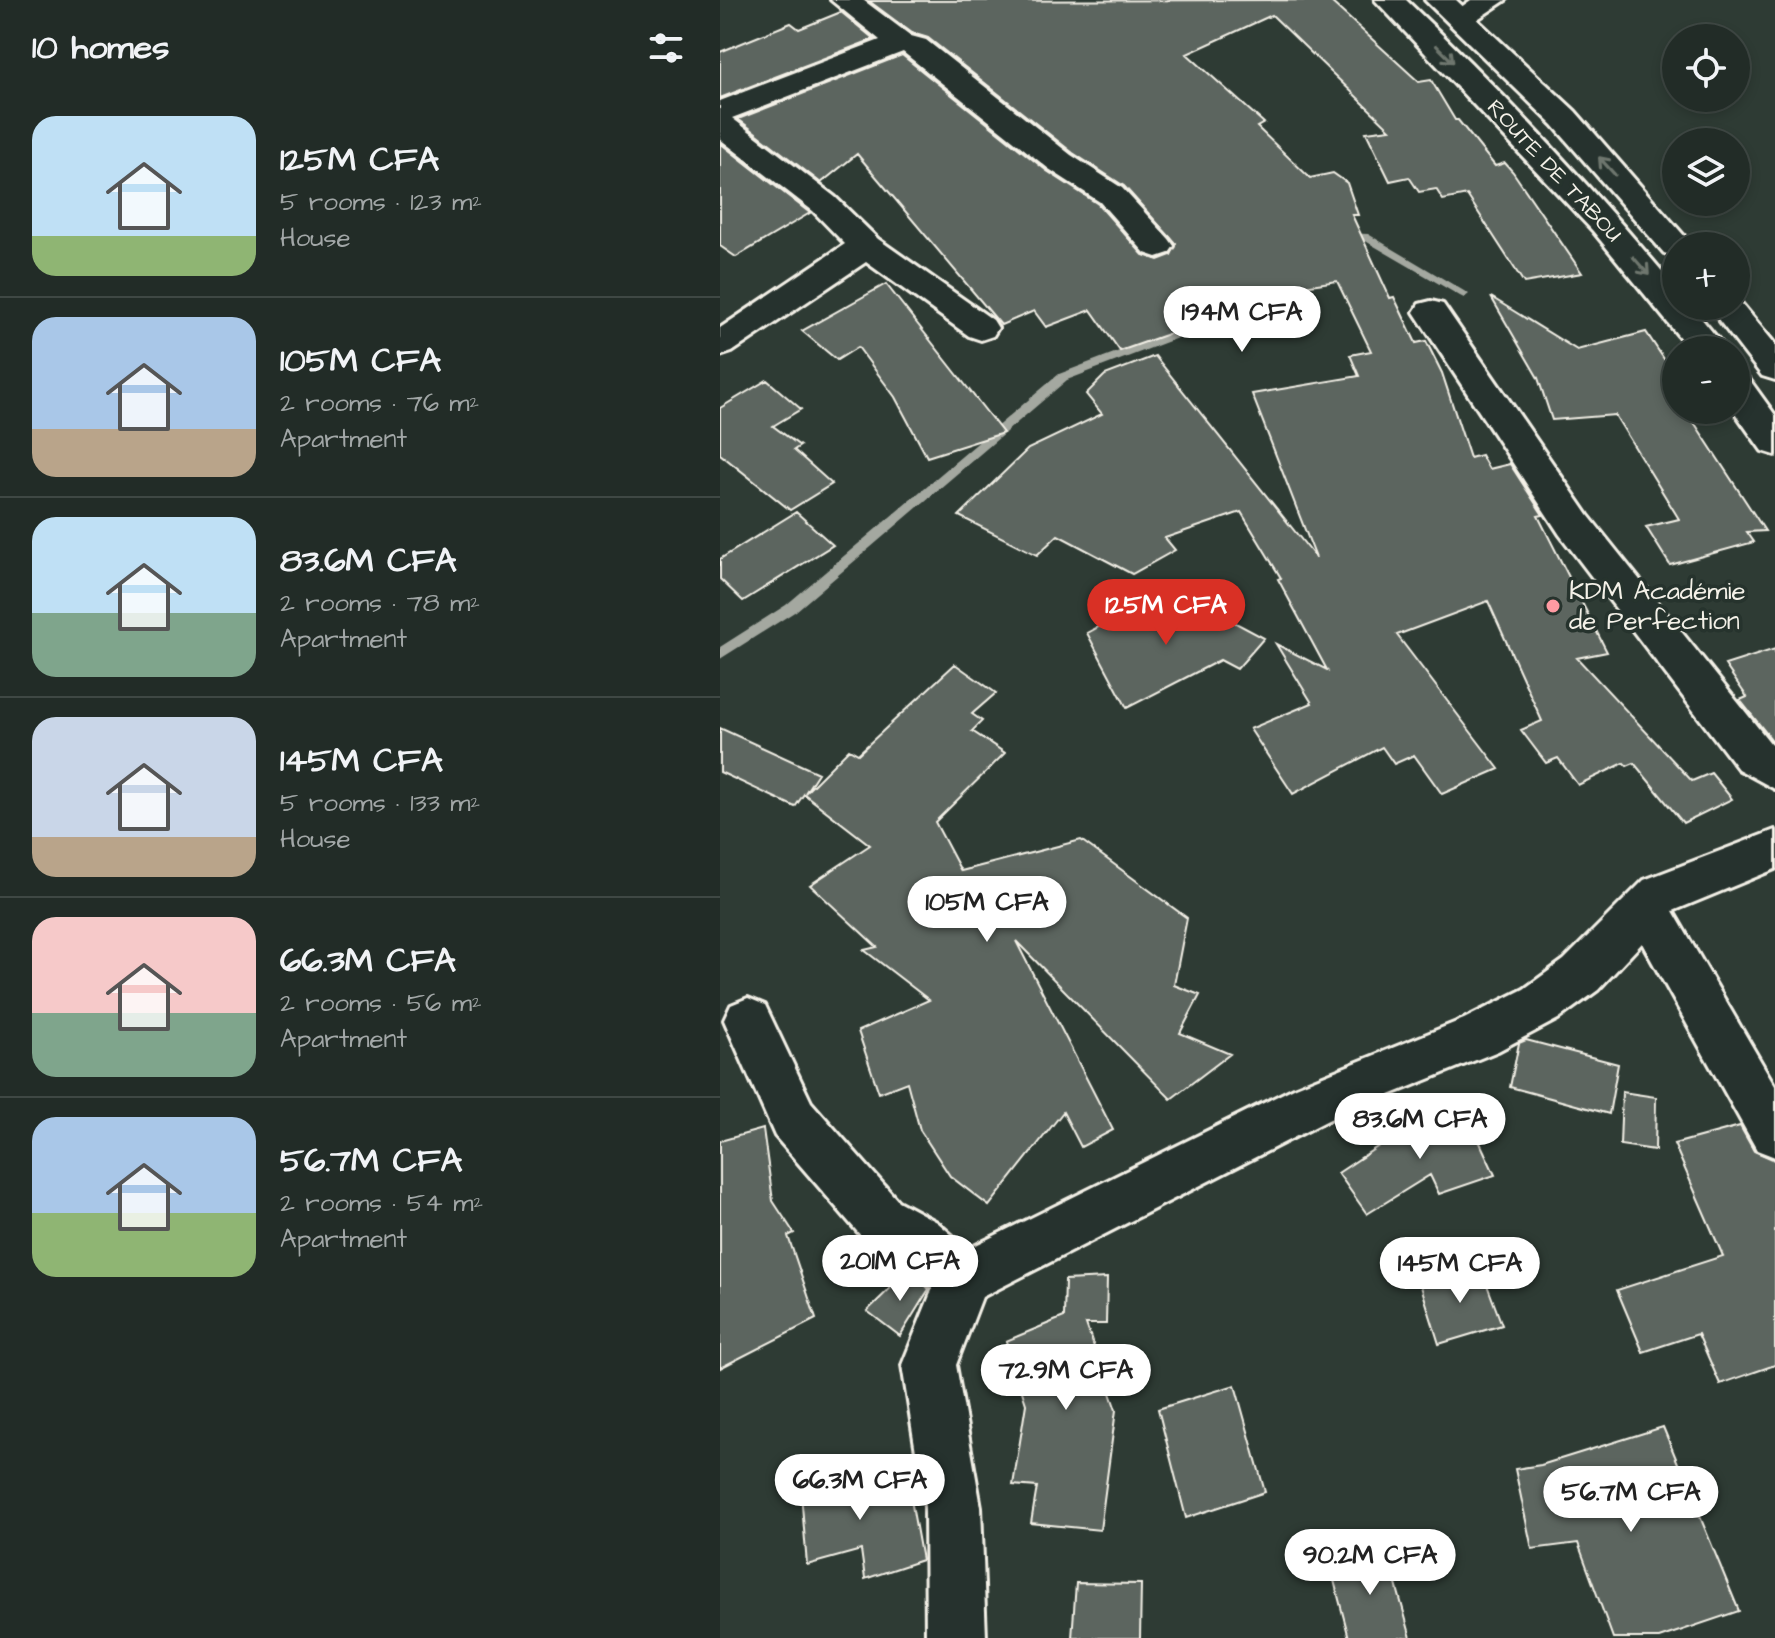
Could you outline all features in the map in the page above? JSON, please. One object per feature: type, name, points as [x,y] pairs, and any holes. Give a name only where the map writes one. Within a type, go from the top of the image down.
[{"type":"street","points":[[845,0],[901,42],[916,46],[1060,162],[1111,195],[1157,246]]},
{"type":"street","name":"ROUTE DE TABOU","points":[[1389,0],[1445,53],[1605,224],[1697,336]]},
{"type":"street","points":[[1450,9],[1492,0]]},
{"type":"street","name":"ROUTE DE TABOU","points":[[1450,9],[1564,118],[1664,232]]},
{"type":"street","points":[[720,112],[901,42]]},
{"type":"street","points":[[720,124],[824,204],[866,246],[981,328]]},
{"type":"street","points":[[720,344],[866,246]]},
{"type":"street","points":[[1431,312],[1574,525],[1753,757],[1775,771]]},
{"type":"street","points":[[1736,320],[1775,368]]},
{"type":"street","points":[[1750,407],[1775,442]]},
{"type":"street","points":[[956,1638],[953,1507],[929,1365],[963,1279],[1313,1103],[1481,1035],[1541,1004],[1581,975],[1660,894],[1775,849]]},
{"type":"street","points":[[1646,907],[1775,1133]]},
{"type":"street","points":[[748,1020],[793,1119],[880,1219],[919,1240],[963,1279]]},
{"type":"building","points":[[1329,0],[1419,82],[1431,80],[1455,120],[1495,166],[1505,163],[1513,172],[1582,273],[1524,283],[1467,195],[1443,200],[1436,189],[1419,192],[1409,177],[1390,181],[1366,132],[1390,129],[1272,15],[1187,54],[1264,123],[1257,127],[1310,178],[1333,173],[1347,183],[1358,215],[1352,215],[1390,298],[1394,297],[1416,343],[1426,341],[1442,373],[1470,458],[1481,455],[1489,469],[1510,464],[1543,515],[1538,516],[1607,652],[1577,658],[1692,781],[1711,773],[1732,799],[1683,823],[1634,763],[1627,766],[1624,763],[1578,785],[1558,758],[1546,763],[1521,730],[1542,721],[1488,601],[1397,635],[1499,769],[1442,794],[1414,755],[1394,764],[1382,747],[1293,794],[1250,729],[1312,703],[1276,644],[1327,670],[1278,579],[1281,578],[1241,512],[1165,538],[1175,550],[1132,574],[1058,535],[1037,555],[959,516],[1028,449],[1102,414],[1086,394],[1105,375],[1155,356],[1316,558],[1252,394],[1359,376],[1350,355],[1371,351],[1337,281],[1243,295],[1247,306],[1120,351],[1091,310],[1046,327],[1034,311],[1001,325],[857,154],[821,183],[738,119],[902,55],[1047,171],[1098,204],[1143,255],[1158,260],[1171,255],[1176,244],[1124,186],[1073,153],[928,38],[912,33],[869,1]]},
{"type":"building","points":[[841,12],[874,39],[720,98],[720,52],[791,23],[799,29]]},
{"type":"building","points":[[720,143],[810,213],[736,257],[720,246]]},
{"type":"building","points":[[886,284],[1003,433],[927,457],[895,397],[858,347],[837,360],[802,331]]},
{"type":"building","points":[[1491,297],[1577,350],[1646,332],[1662,356],[1662,424],[1695,424],[1765,531],[1747,532],[1754,542],[1670,565],[1646,527],[1679,519],[1615,415],[1552,420],[1538,378]]},
{"type":"building","points":[[767,380],[801,409],[773,426],[800,446],[794,450],[832,484],[790,510],[720,454],[720,408]]},
{"type":"building","points":[[796,512],[833,545],[743,601],[720,579],[720,559]]},
{"type":"building","points":[[1164,592],[1205,625],[1217,613],[1264,638],[1237,669],[1220,660],[1127,708],[1087,633]]},
{"type":"building","points":[[1775,649],[1775,744],[1740,700],[1747,697],[1725,665]]},
{"type":"building","points":[[955,664],[996,693],[972,714],[982,721],[972,731],[1005,753],[935,822],[961,871],[1081,840],[1187,918],[1174,985],[1200,995],[1180,1033],[1230,1054],[1171,1099],[1016,941],[1113,1130],[1081,1147],[1063,1112],[989,1206],[950,1176],[920,1130],[907,1082],[879,1093],[858,1031],[929,1000],[864,950],[877,947],[810,885],[870,845],[804,794],[795,807],[720,772],[720,728],[818,773],[805,793],[849,749],[858,754]]},
{"type":"building","points":[[1526,1040],[1618,1064],[1609,1114],[1510,1087],[1519,1043]]},
{"type":"building","points":[[1622,1092],[1656,1097],[1655,1150],[1620,1145]]},
{"type":"building","points":[[1463,1106],[1495,1175],[1439,1194],[1430,1175],[1367,1214],[1338,1173],[1406,1128]]},
{"type":"building","points":[[1740,1126],[1754,1151],[1775,1160],[1775,1365],[1720,1384],[1698,1334],[1643,1352],[1617,1290],[1723,1256],[1674,1144]]},
{"type":"building","points":[[763,1129],[773,1201],[794,1233],[788,1236],[816,1319],[720,1368],[720,1141]]},
{"type":"building","points":[[1480,1266],[1502,1325],[1439,1344],[1420,1283]]},
{"type":"building","points":[[909,1270],[929,1289],[900,1336],[867,1311]]},
{"type":"building","points":[[1107,1278],[1106,1324],[1086,1324],[1116,1410],[1100,1530],[1031,1523],[1037,1487],[1013,1485],[1026,1404],[1006,1341],[1064,1317],[1065,1280]]},
{"type":"building","points":[[1235,1385],[1265,1492],[1186,1518],[1158,1409]]},
{"type":"building","points":[[1663,1427],[1739,1611],[1659,1638],[1613,1638],[1578,1543],[1532,1549],[1515,1469],[1541,1465]]},
{"type":"building","points":[[848,1468],[852,1490],[906,1472],[922,1560],[865,1579],[861,1550],[807,1565],[800,1481]]},
{"type":"building","points":[[1386,1548],[1411,1638],[1349,1638],[1330,1565]]},
{"type":"building","points":[[1076,1583],[1141,1584],[1140,1638],[1072,1638]]},
{"type":"waterway","points":[[1344,236],[1364,236],[1464,294]]},
{"type":"waterway","points":[[720,654],[791,608],[1063,377],[1210,321],[1223,305]]},
{"type":"place","name":"KDM Académie de Perfection","points":[[1553,606]]}]
